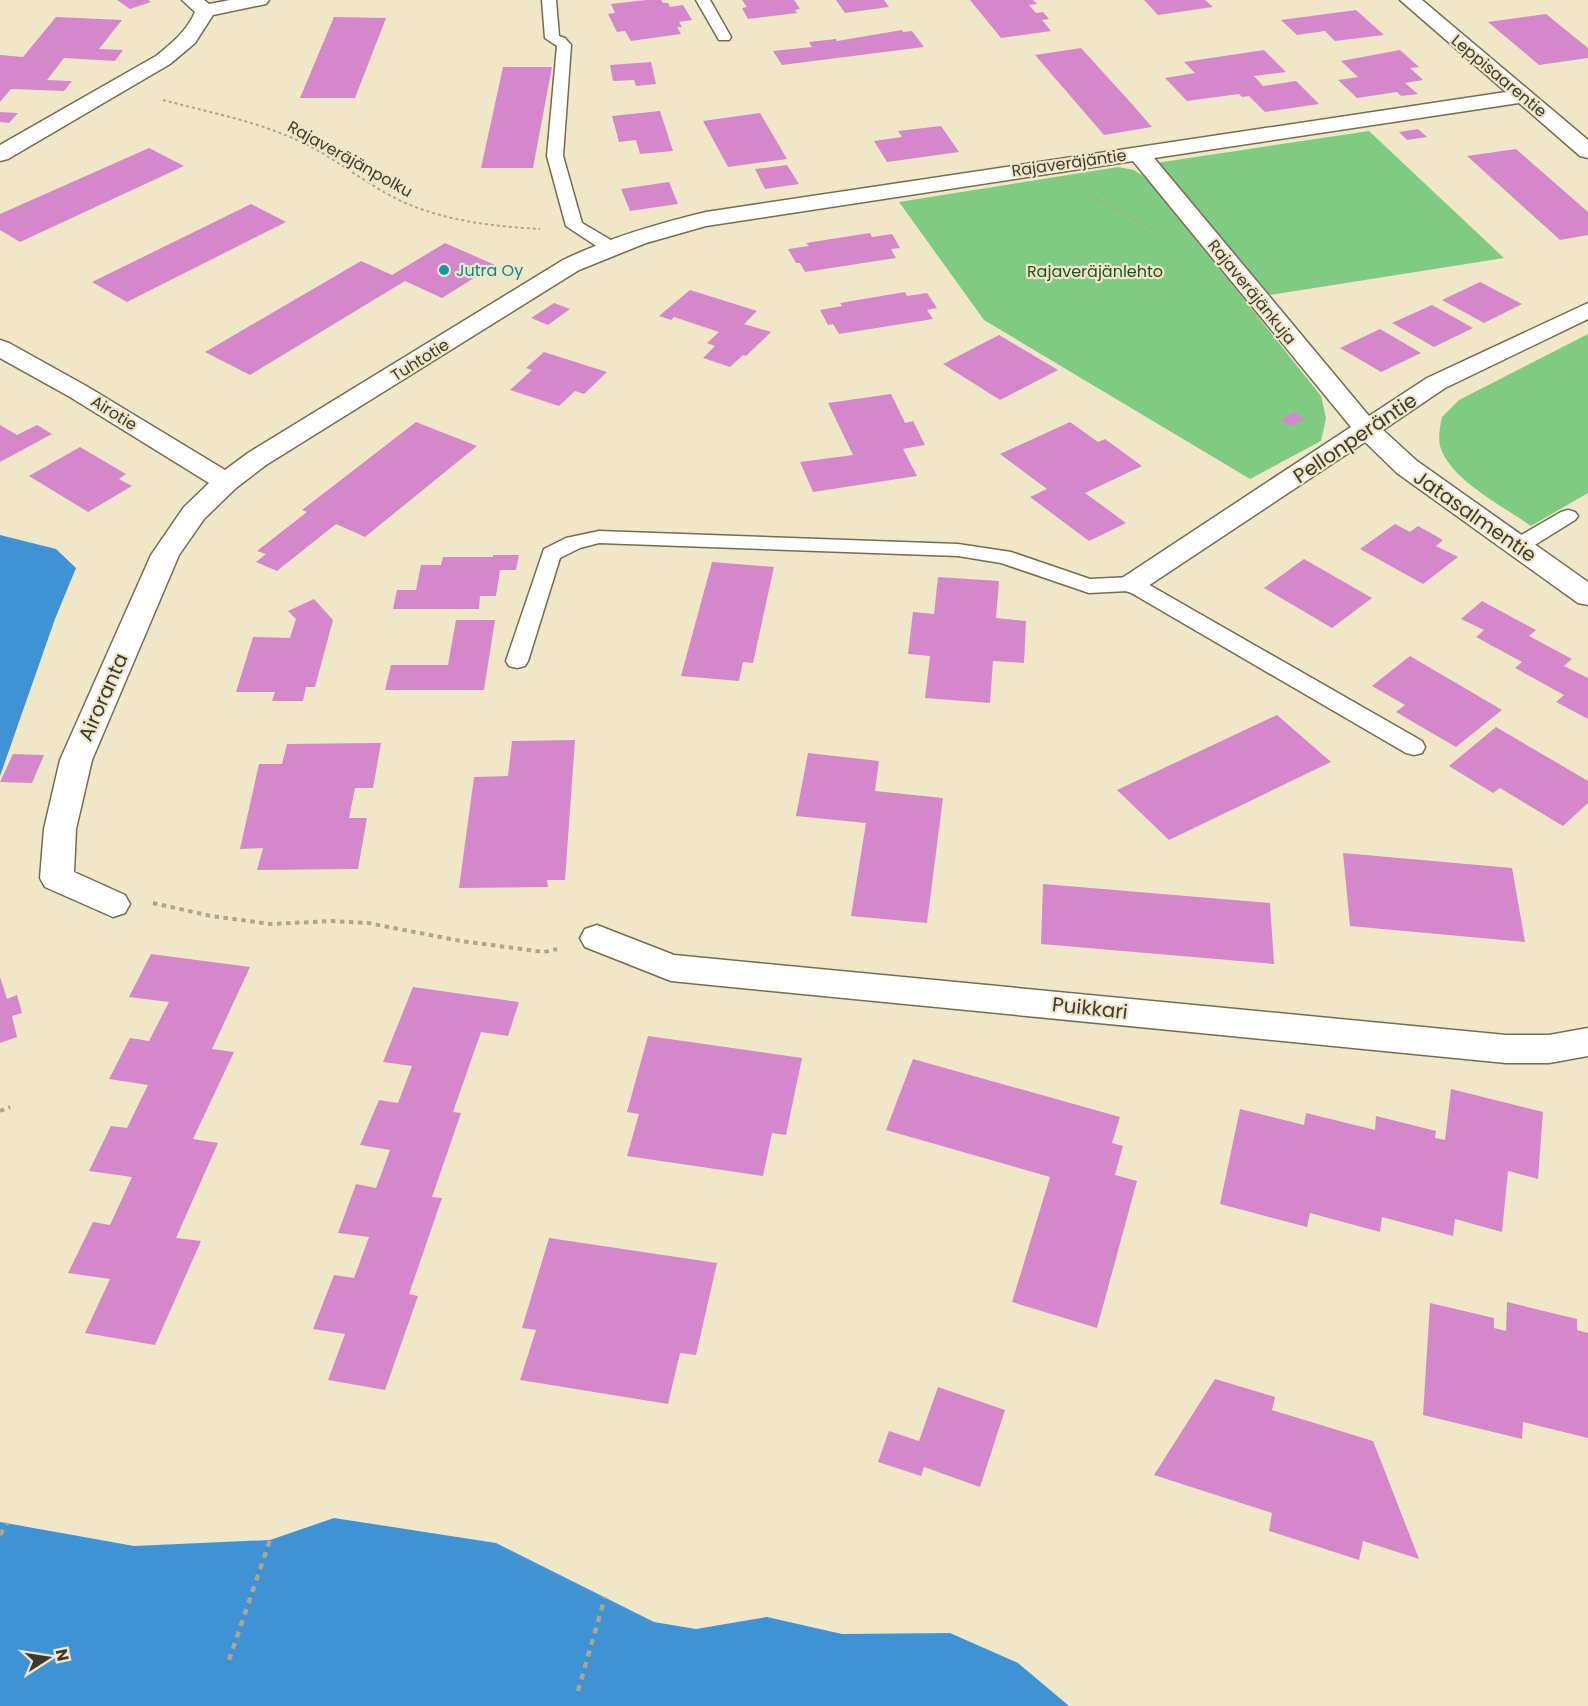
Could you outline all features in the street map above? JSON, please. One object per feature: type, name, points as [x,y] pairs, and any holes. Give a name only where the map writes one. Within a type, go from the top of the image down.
[{"type":"street","points":[[0,154],[163,60],[185,42],[201,23],[198,5],[259,0]]},
{"type":"street","name":"Leppisaarentie","points":[[1410,0],[1588,151]]},
{"type":"street","name":"Rajaveräjäntie","points":[[607,243],[706,219],[1523,96]]},
{"type":"street","name":"Rajaveräjänkuja","points":[[1138,153],[1367,430]]},
{"type":"street","name":"Tuhtotie","points":[[226,482],[257,459],[607,243]]},
{"type":"street","name":"Pellonperäntie","points":[[1132,584],[1436,383],[1588,310]]},
{"type":"street","name":"Airotie","points":[[0,348],[79,392],[226,482]]},
{"type":"street","name":"Jatasalmentie","points":[[1367,430],[1407,467],[1588,596]]},
{"type":"street","name":"Airoranta","points":[[113,904],[57,878],[60,829],[76,760],[165,555],[194,513],[226,482]]},
{"type":"street","name":"Puikkari","points":[[597,938],[671,968],[1506,1049],[1549,1049],[1588,1042]]},
{"type":"lane","points":[[549,0],[552,38],[564,45],[555,156],[574,226],[607,243]]},
{"type":"lane","points":[[703,0],[723,37]]},
{"type":"lane","points":[[1518,546],[1568,516]]},
{"type":"lane","points":[[517,661],[551,554],[573,543],[599,537],[958,550],[1004,557],[1089,586],[1132,584],[1414,747]]},
{"type":"path","name":"Rajaveräjänpolku","points":[[160,99],[272,130],[298,141],[398,200],[423,211],[486,225],[551,230],[607,243]]},
{"type":"path","points":[[1090,195],[1158,232]]},
{"type":"path","points":[[113,904],[159,903],[211,916],[272,924],[332,921],[368,923],[461,941],[544,952],[597,938]]},
{"type":"path","points":[[0,1111],[10,1107]]},
{"type":"path","points":[[0,1535],[7,1523]]},
{"type":"path","points":[[229,1660],[270,1540]]},
{"type":"path","points":[[578,1691],[605,1598]]},
{"type":"green space","points":[[1369,131],[1504,258],[1270,295],[1156,163]]},
{"type":"green space","name":"Rajaveräjänlehto","points":[[1118,167],[1134,170],[1149,180],[1321,396],[1326,418],[1321,441],[1250,479],[984,320],[899,202]]},
{"type":"green space","points":[[1588,334],[1588,493],[1531,526],[1479,491],[1454,470],[1440,446],[1442,417],[1459,400]]},
{"type":"water","points":[[0,535],[56,549],[76,568],[55,619],[0,776]]},
{"type":"water","points":[[334,1518],[496,1543],[654,1622],[696,1629],[767,1617],[842,1634],[950,1633],[1018,1663],[1069,1706],[0,1706],[0,1522],[134,1546],[270,1540]]},
{"type":"building","points":[[117,0],[148,0],[151,2],[130,9]]},
{"type":"building","points":[[661,0],[663,3],[668,3],[670,7],[683,5],[692,20],[679,22],[682,27],[677,27],[681,34],[631,41],[625,31],[617,32],[608,14],[615,13],[611,4]]},
{"type":"building","points":[[742,0],[794,0],[800,9],[795,10],[797,13],[748,19],[742,8],[747,7]]},
{"type":"building","points":[[836,0],[884,0],[889,7],[845,13]]},
{"type":"building","points":[[970,0],[1033,0],[1037,4],[1029,5],[1036,13],[1043,12],[1049,19],[1042,20],[1051,31],[1001,38]]},
{"type":"building","points":[[1144,0],[1205,0],[1213,7],[1158,15]]},
{"type":"building","points":[[1356,10],[1384,35],[1335,41],[1325,31],[1297,35],[1281,20]]},
{"type":"building","points":[[1546,14],[1588,48],[1588,58],[1539,65],[1488,22]]},
{"type":"building","points":[[56,17],[122,20],[99,49],[123,50],[115,61],[64,58],[47,80],[72,81],[64,91],[11,89],[0,102],[0,55],[23,57]]},
{"type":"building","points":[[334,17],[386,18],[355,98],[300,98]]},
{"type":"building","points":[[902,30],[903,32],[912,31],[924,47],[782,65],[773,51],[812,47],[809,42],[836,39],[837,41]]},
{"type":"building","points":[[1081,48],[1152,127],[1104,135],[1035,55]]},
{"type":"building","points":[[1264,50],[1286,72],[1254,76],[1263,86],[1296,81],[1319,104],[1265,112],[1249,96],[1242,97],[1239,94],[1187,101],[1165,78],[1195,73],[1184,62]]},
{"type":"building","points":[[1400,50],[1419,67],[1410,68],[1423,80],[1405,83],[1418,94],[1401,96],[1397,92],[1357,98],[1338,80],[1358,77],[1341,61]]},
{"type":"building","points":[[651,62],[656,84],[636,86],[634,80],[613,81],[610,65]]},
{"type":"building","points":[[503,67],[552,67],[533,168],[481,168]]},
{"type":"building","points":[[660,111],[673,151],[640,154],[636,140],[619,142],[612,116]]},
{"type":"building","points":[[0,112],[18,113],[9,123],[0,122]]},
{"type":"building","points":[[760,113],[787,159],[728,167],[703,121]]},
{"type":"building","points":[[941,126],[959,152],[887,162],[874,141],[902,137],[898,131]]},
{"type":"building","points":[[1418,129],[1427,137],[1407,140],[1399,132]]},
{"type":"building","points":[[149,148],[184,166],[20,242],[0,230],[0,214]]},
{"type":"building","points":[[1516,149],[1588,212],[1588,235],[1560,240],[1467,156]]},
{"type":"building","points":[[787,165],[799,184],[765,189],[755,169]]},
{"type":"building","points":[[669,182],[678,204],[630,211],[621,189]]},
{"type":"building","points":[[251,204],[286,222],[127,302],[92,282]]},
{"type":"building","points":[[870,233],[872,237],[892,234],[900,248],[891,249],[896,258],[805,272],[800,263],[796,263],[788,249],[809,246],[806,243]]},
{"type":"building","points":[[445,243],[495,265],[442,298],[405,281],[250,375],[205,352],[361,261],[392,275]]},
{"type":"building","points":[[1480,282],[1522,304],[1484,323],[1442,300]]},
{"type":"building","points":[[690,290],[757,311],[744,324],[771,332],[746,356],[743,355],[730,367],[703,358],[715,346],[707,343],[719,332],[674,317],[671,320],[659,316]]},
{"type":"building","points":[[905,292],[907,296],[927,293],[937,308],[927,310],[933,319],[839,334],[833,324],[828,325],[820,310],[842,306],[840,303]]},
{"type":"building","points":[[554,303],[570,309],[548,325],[531,318]]},
{"type":"building","points":[[1432,305],[1473,328],[1434,347],[1392,323]]},
{"type":"building","points":[[1380,329],[1421,353],[1381,372],[1340,348]]},
{"type":"building","points":[[999,335],[1058,370],[1000,400],[943,364]]},
{"type":"building","points":[[544,352],[607,372],[584,394],[575,391],[559,406],[510,390],[532,370],[526,368]]},
{"type":"building","points":[[891,394],[905,423],[913,421],[925,445],[903,449],[917,476],[813,492],[800,462],[853,455],[828,403]]},
{"type":"building","points":[[1294,412],[1305,419],[1291,426],[1280,420]]},
{"type":"building","points":[[416,422],[477,446],[365,537],[336,524],[277,571],[256,562],[266,554],[257,551],[307,512],[302,510]]},
{"type":"building","points":[[1070,422],[1098,442],[1105,439],[1142,466],[1085,493],[1126,523],[1089,541],[1030,497],[1047,489],[1000,454]]},
{"type":"building","points":[[0,425],[17,435],[37,425],[52,434],[0,462]]},
{"type":"building","points":[[80,447],[126,474],[119,479],[132,486],[88,512],[29,476]]},
{"type":"building","points":[[1395,524],[1410,532],[1418,526],[1443,540],[1436,546],[1458,557],[1423,584],[1360,549]]},
{"type":"building","points":[[493,555],[519,555],[516,570],[500,570],[496,596],[480,596],[479,609],[393,609],[397,590],[416,590],[421,565],[441,565],[443,557],[493,557]]},
{"type":"building","points":[[1304,559],[1372,598],[1332,628],[1264,588]]},
{"type":"building","points":[[712,562],[774,567],[753,663],[743,662],[739,681],[681,676]]},
{"type":"building","points":[[938,577],[999,581],[996,618],[1026,621],[1024,663],[993,661],[990,703],[925,698],[930,656],[908,654],[913,612],[934,614]]},
{"type":"building","points":[[314,599],[333,620],[315,687],[306,687],[303,701],[272,701],[275,692],[236,692],[253,637],[290,638],[296,619],[288,611]]},
{"type":"building","points":[[1482,601],[1536,630],[1529,636],[1572,659],[1564,666],[1588,678],[1588,719],[1556,702],[1564,695],[1515,668],[1522,662],[1476,637],[1484,630],[1461,619]]},
{"type":"building","points":[[456,620],[495,620],[484,690],[385,690],[391,665],[448,665]]},
{"type":"building","points":[[1410,656],[1502,710],[1456,747],[1396,712],[1405,705],[1372,686]]},
{"type":"building","points":[[1277,715],[1331,762],[1169,840],[1117,790]]},
{"type":"building","points":[[1496,727],[1588,781],[1588,803],[1563,826],[1500,788],[1493,793],[1449,766]]},
{"type":"building","points":[[575,740],[565,880],[547,880],[548,887],[459,888],[474,777],[508,776],[512,741]]},
{"type":"building","points":[[381,743],[373,788],[355,788],[349,818],[367,818],[358,869],[257,870],[263,848],[240,849],[259,764],[282,764],[287,744]]},
{"type":"building","points":[[808,753],[879,761],[875,791],[943,798],[927,923],[851,916],[866,823],[796,816]]},
{"type":"building","points":[[13,754],[44,755],[32,783],[0,782]]},
{"type":"building","points":[[1343,853],[1512,868],[1525,942],[1350,926]]},
{"type":"building","points":[[1043,884],[1270,903],[1274,964],[1041,944]]},
{"type":"building","points":[[151,954],[250,967],[212,1049],[234,1052],[193,1139],[218,1143],[176,1238],[201,1241],[155,1345],[85,1333],[110,1279],[68,1273],[93,1222],[110,1225],[132,1177],[89,1171],[111,1126],[127,1128],[148,1085],[109,1079],[130,1038],[149,1041],[169,1002],[129,997]]},
{"type":"building","points":[[0,977],[7,999],[17,995],[22,1013],[12,1016],[17,1037],[0,1043]]},
{"type":"building","points":[[413,987],[519,1002],[508,1036],[481,1032],[453,1112],[461,1113],[432,1197],[442,1198],[409,1294],[418,1296],[385,1390],[328,1380],[345,1334],[313,1329],[334,1275],[354,1278],[369,1237],[338,1233],[356,1184],[376,1188],[390,1150],[360,1145],[379,1100],[398,1103],[412,1066],[383,1062]]},
{"type":"building","points":[[648,1036],[802,1058],[786,1135],[772,1133],[763,1176],[627,1156],[639,1114],[627,1112]]},
{"type":"building","points":[[913,1059],[1120,1117],[1112,1143],[1123,1146],[1115,1175],[1137,1181],[1097,1328],[1012,1302],[1050,1177],[886,1130]]},
{"type":"building","points":[[1451,1089],[1543,1112],[1538,1179],[1508,1171],[1502,1232],[1455,1219],[1453,1236],[1382,1217],[1380,1232],[1310,1213],[1307,1227],[1220,1204],[1240,1109],[1304,1125],[1306,1113],[1375,1130],[1376,1116],[1436,1131],[1435,1138],[1445,1140]]},
{"type":"building","points":[[549,1238],[717,1263],[696,1355],[680,1353],[668,1404],[520,1380],[536,1330],[522,1328]]},
{"type":"building","points":[[1507,1302],[1577,1319],[1577,1330],[1588,1333],[1588,1438],[1523,1422],[1522,1439],[1423,1415],[1430,1303],[1494,1318],[1494,1328],[1506,1331]]},
{"type":"building","points":[[1215,1379],[1275,1397],[1272,1410],[1373,1441],[1419,1559],[1363,1541],[1359,1560],[1269,1531],[1272,1513],[1154,1475]]},
{"type":"building","points":[[938,1387],[1005,1410],[980,1487],[924,1467],[921,1476],[878,1462],[889,1431],[919,1441]]},
{"type":"place","name":"Jutra Oy","points":[[444,270]]}]
